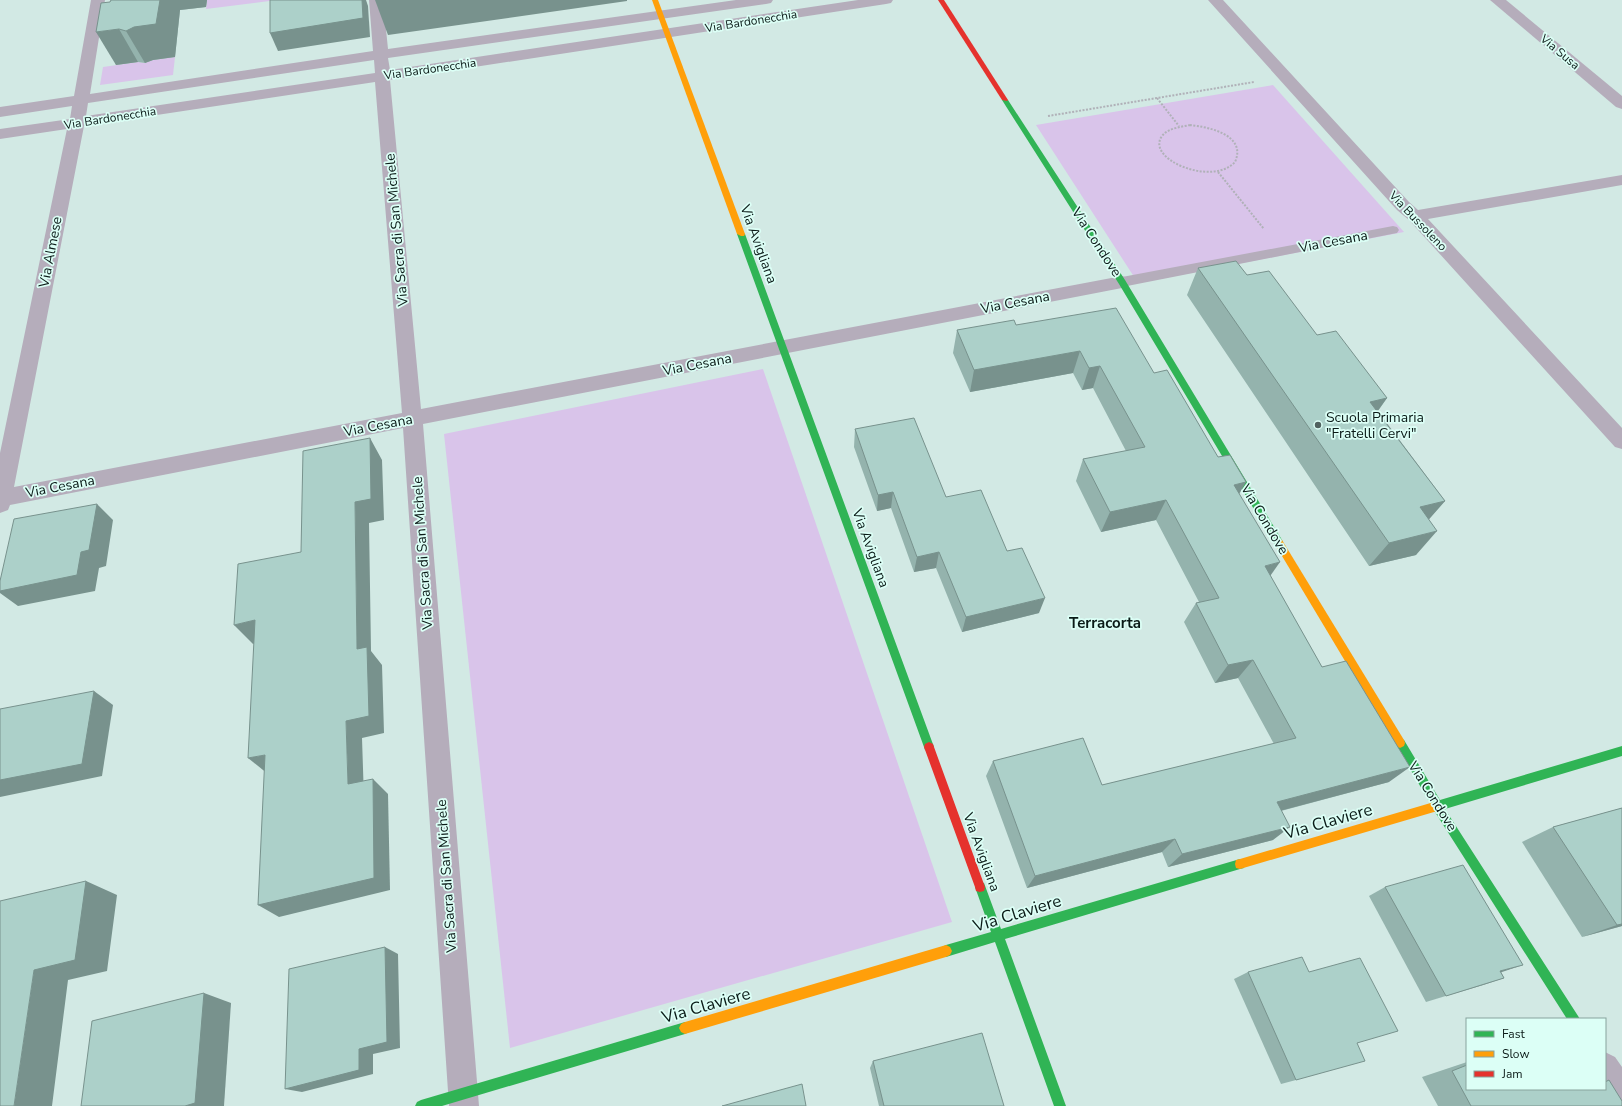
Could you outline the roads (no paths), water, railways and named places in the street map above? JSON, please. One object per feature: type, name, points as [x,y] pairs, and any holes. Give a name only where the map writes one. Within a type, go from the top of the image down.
[{"type":"street","name":"Via Almese","points":[[0,500],[81,101],[98,0]]},
{"type":"street","name":"Via Sacra di San Michele","points":[[376,0],[412,418],[463,1100]]},
{"type":"street","name":"Via Avigliana","points":[[655,0],[1060,1106]]},
{"type":"street","name":"Via Bardonecchia","points":[[0,134],[76,123],[381,65],[660,15],[766,0]]},
{"type":"street","name":"Via Bardonecchia","points":[[846,0],[860,4]]},
{"type":"street","name":"Via Bardonecchia","points":[[0,112],[381,65],[667,34],[886,0]]},
{"type":"street","name":"Via Condove","points":[[941,0],[1122,282],[1438,805],[1573,1018]]},
{"type":"street","name":"Via Bussoleno","points":[[1215,0],[1403,206],[1415,216],[1622,441]]},
{"type":"street","name":"Via Susa","points":[[1497,0],[1622,104]]},
{"type":"street","points":[[1415,216],[1622,180]]},
{"type":"street","name":"Via Cesana","points":[[0,500],[412,418],[1122,282]]},
{"type":"street","name":"Via Claviere","points":[[421,1106],[463,1100],[998,935],[1622,751]]},
{"type":"street","points":[[1606,1069],[1622,1094]]},
{"type":"lane","name":"Via Cesana","points":[[1122,282],[1393,230]]},
{"type":"place","name":"Scuola Primaria \"Fratelli Cervi\"","points":[[1318,425]]},
{"type":"district","name":"Terracorta","points":[[1105,623]]}]
